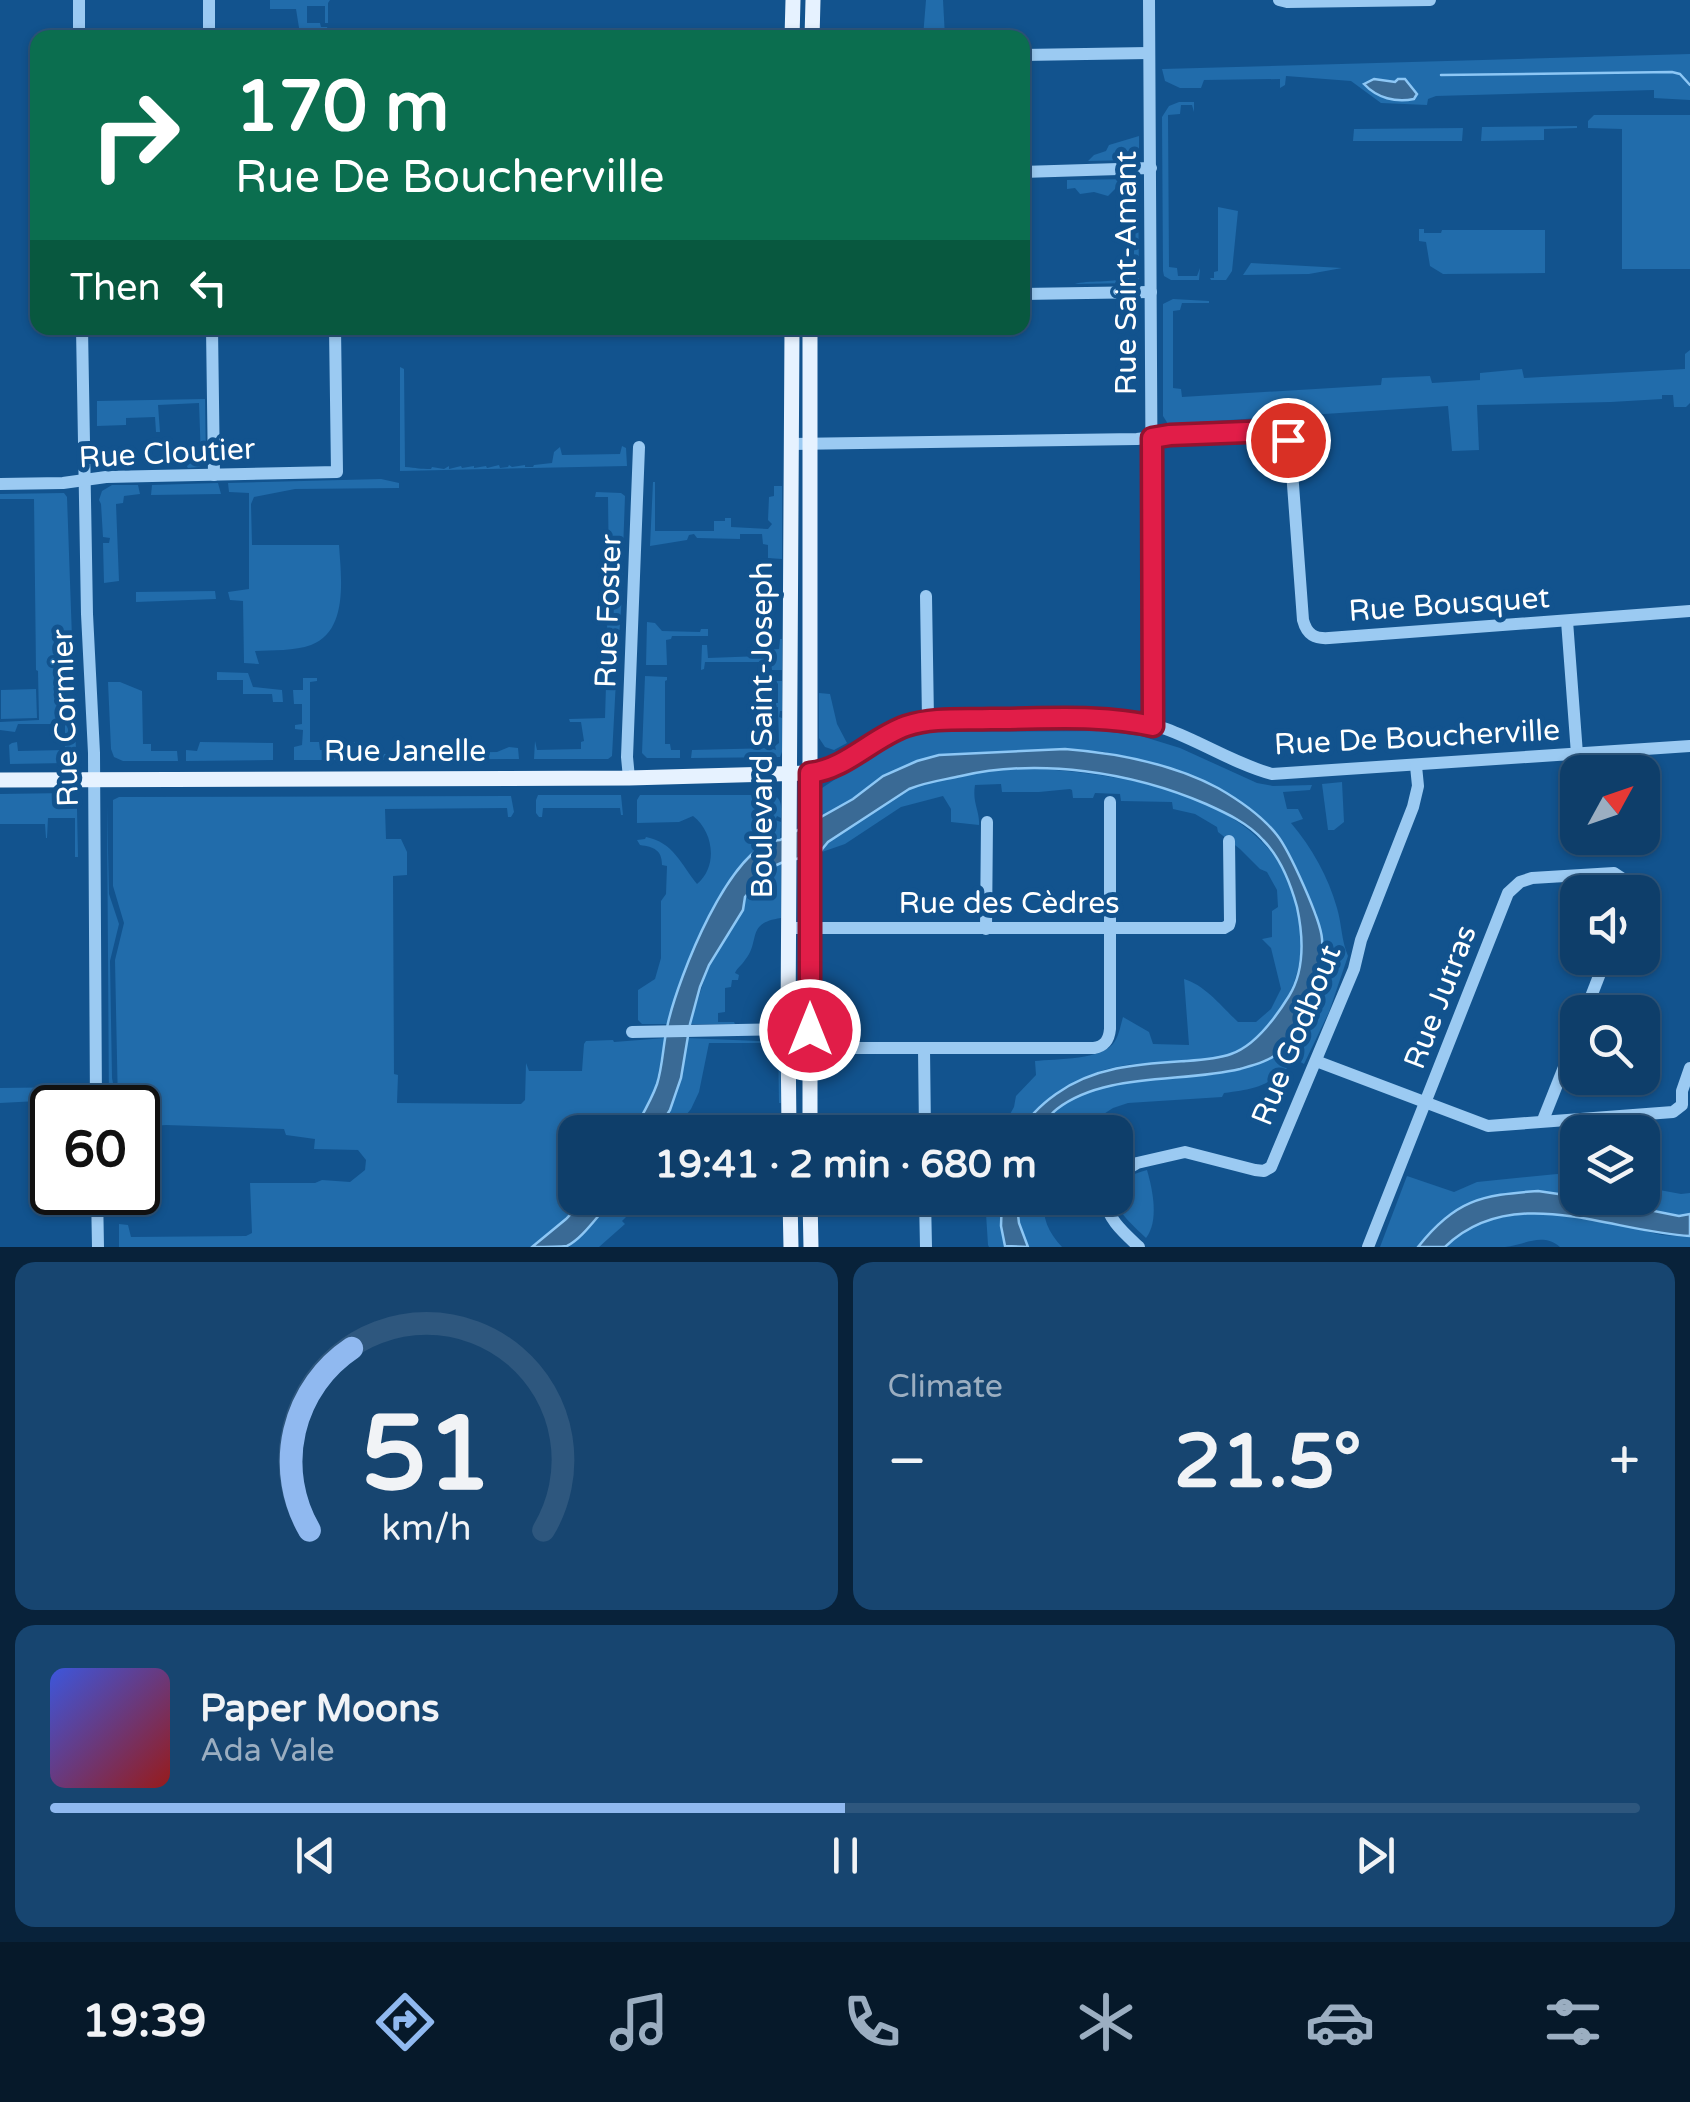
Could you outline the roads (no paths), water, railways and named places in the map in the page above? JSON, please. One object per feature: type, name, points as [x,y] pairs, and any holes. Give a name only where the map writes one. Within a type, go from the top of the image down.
[{"type":"main road","points":[[792,0],[792,30]]},
{"type":"main road","points":[[812,30],[813,0]]},
{"type":"main road","name":"Boulevard Saint-Joseph","points":[[790,1115],[792,335]]},
{"type":"main road","name":"Boulevard Saint-Joseph","points":[[810,335],[810,1115]]},
{"type":"main road","name":"Rue Janelle","points":[[0,780],[629,778],[810,773]]},
{"type":"main road","points":[[790,1215],[791,1247]]},
{"type":"main road","points":[[810,1215],[810,1247]]},
{"type":"street","points":[[79,0],[79,30]]},
{"type":"street","points":[[208,0],[209,30]]},
{"type":"street","name":"Rue Saint-Amant","points":[[1149,0],[1153,726]]},
{"type":"street","points":[[1279,0],[1430,0]]},
{"type":"street","points":[[1030,56],[1149,53]]},
{"type":"street","points":[[1030,172],[1150,168]]},
{"type":"street","points":[[1030,294],[1152,292]]},
{"type":"street","name":"Rue Cormier","points":[[82,335],[94,779],[96,1085]]},
{"type":"street","points":[[212,335],[214,475]]},
{"type":"street","name":"Rue Cloutier","points":[[0,484],[336,472],[335,335]]},
{"type":"street","name":"Rue Bousquet","points":[[792,444],[1152,438],[1272,431],[1286,437],[1290,448],[1304,620],[1313,636],[1330,638],[1690,611]]},
{"type":"street","name":"Rue Foster","points":[[629,778],[640,446]]},
{"type":"street","points":[[926,596],[928,720]]},
{"type":"street","points":[[1567,621],[1578,754]]},
{"type":"street","name":"Rue De Boucherville","points":[[810,773],[841,762],[897,729],[928,720],[1114,719],[1153,726],[1272,774],[1690,746]]},
{"type":"street","name":"Rue Godbout","points":[[1133,1165],[1186,1152],[1254,1170],[1268,1170],[1276,1159],[1354,969],[1360,940],[1417,795],[1416,766]]},
{"type":"street","points":[[632,1032],[788,1029],[810,1048],[1094,1048],[1106,1043],[1110,1029],[1110,802]]},
{"type":"street","points":[[986,928],[987,822]]},
{"type":"street","name":"Rue des Cèdres","points":[[789,928],[1215,930],[1229,926],[1230,842]]},
{"type":"street","name":"Rue Jutras","points":[[1368,1247],[1506,897],[1520,882],[1560,877]]},
{"type":"street","points":[[924,1049],[925,1115]]},
{"type":"street","points":[[1316,1061],[1482,1125],[1496,1126],[1669,1113],[1682,1105],[1690,1068]]},
{"type":"street","points":[[1543,1120],[1560,1077]]},
{"type":"street","points":[[98,1215],[98,1247]]},
{"type":"street","points":[[925,1215],[926,1247]]},
{"type":"street","points":[[1110,1215],[1139,1247]]},
{"type":"waterway","points":[[1441,75],[1672,72],[1680,74],[1690,85]]}]
